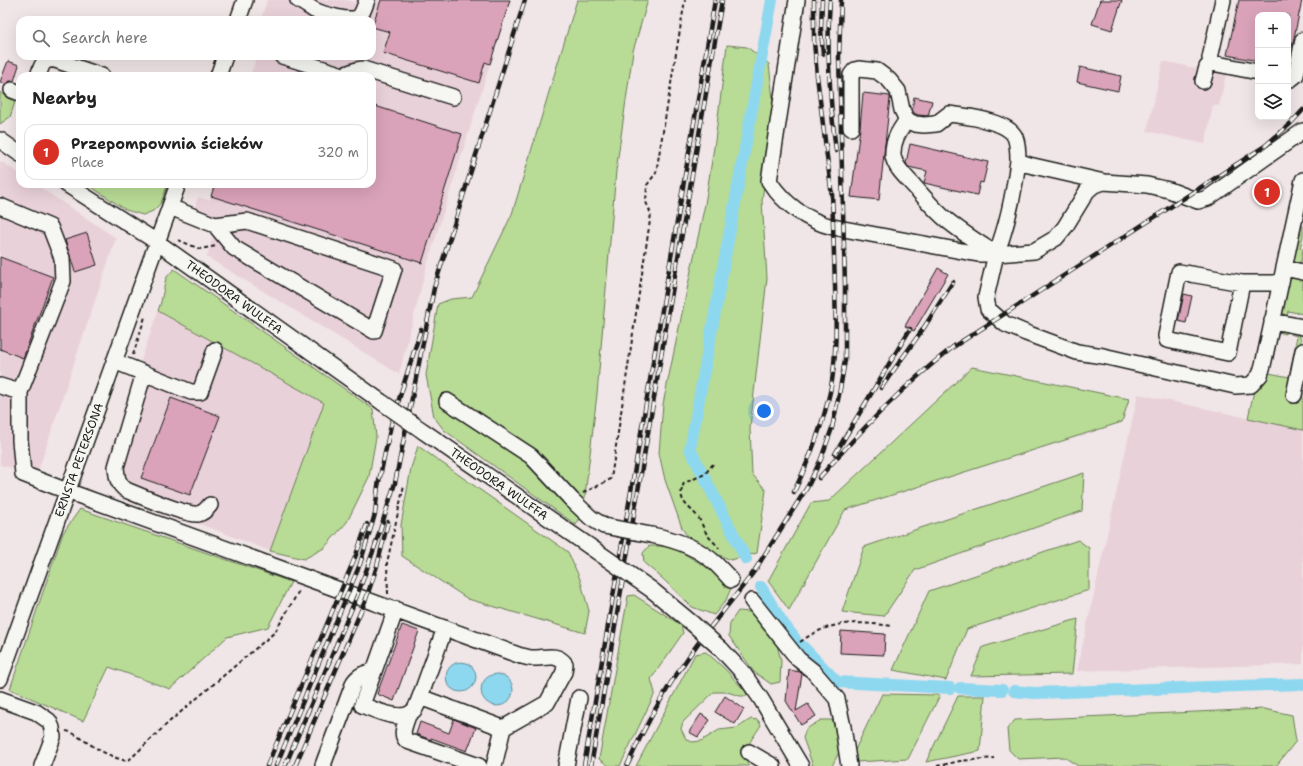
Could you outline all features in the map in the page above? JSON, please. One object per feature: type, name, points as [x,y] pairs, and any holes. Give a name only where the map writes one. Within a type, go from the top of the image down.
[{"type":"street","points":[[239,16],[245,0]]},
{"type":"street","points":[[298,0],[323,14],[333,16]]},
{"type":"street","points":[[359,16],[367,0]]},
{"type":"street","points":[[797,0],[769,181],[785,200],[800,212],[823,225],[978,254],[1034,251],[1056,238],[1065,227],[1087,191],[1094,185],[1104,182]]},
{"type":"street","points":[[1212,63],[1210,58],[1224,0]]},
{"type":"street","points":[[1291,79],[1296,75],[1303,40]]},
{"type":"street","points":[[40,72],[43,63],[48,60]]},
{"type":"street","points":[[55,60],[90,72]]},
{"type":"street","points":[[219,72],[224,60]]},
{"type":"street","points":[[295,60],[333,72]]},
{"type":"street","points":[[1203,81],[1207,67],[1212,63],[1255,71]]},
{"type":"street","points":[[352,72],[357,69],[373,72]]},
{"type":"street","points":[[851,128],[851,75],[855,70],[859,69],[876,72],[890,80],[898,91],[902,110],[907,120],[915,124],[936,124],[949,114],[995,123],[1009,130],[1015,136],[1018,161],[1016,179],[1009,217],[996,254],[986,297],[988,309],[1005,324],[1077,352],[1103,356],[1235,386],[1251,385],[1260,375],[1303,180]]},
{"type":"street","points":[[376,73],[453,97]]},
{"type":"street","points":[[907,120],[896,134],[894,141],[893,157],[897,166],[927,201],[947,221],[996,254]]},
{"type":"street","points":[[1018,161],[1029,165],[1104,182],[1147,185],[1169,190],[1198,200],[1208,198],[1303,131]]},
{"type":"street","points":[[0,140],[16,151]]},
{"type":"street","name":"THEODORA WULFFA","points":[[72,188],[157,242],[383,403],[652,590],[694,624],[743,673],[761,699],[801,766]]},
{"type":"street","name":"ERNSTA PETERSONA","points":[[0,679],[177,188]]},
{"type":"street","points":[[0,206],[50,227],[62,258],[63,281],[20,392],[20,440],[23,474],[521,656],[531,658],[552,656],[561,660],[564,664],[564,672],[547,702],[503,728],[494,766]]},
{"type":"street","points":[[170,207],[215,225],[247,221],[394,268],[374,331],[234,248],[215,225]]},
{"type":"street","points":[[1284,268],[1303,272]]},
{"type":"street","points":[[1242,283],[1228,353],[1167,340],[1166,336],[1179,272],[1242,283],[1281,283]]},
{"type":"street","points":[[1272,321],[1303,327]]},
{"type":"street","points":[[114,361],[191,392],[200,392],[215,350]]},
{"type":"street","points":[[1294,395],[1303,351]]},
{"type":"street","points":[[144,373],[116,467],[117,479],[120,486],[126,490],[186,513],[198,514],[206,511],[210,505]]},
{"type":"street","points":[[0,386],[20,392]]},
{"type":"street","points":[[447,401],[531,456],[586,514],[604,526],[662,537],[682,544],[697,551],[715,563],[726,575]]},
{"type":"street","points":[[752,601],[798,659],[813,671],[837,699],[849,766]]},
{"type":"street","points":[[393,608],[374,672],[362,705],[389,715],[408,715],[415,710],[445,628]]},
{"type":"street","points":[[323,766],[354,682],[357,677],[366,673],[374,672]]},
{"type":"street","points":[[420,697],[503,728]]},
{"type":"street","points":[[566,766],[579,698]]},
{"type":"street","points":[[0,699],[36,712],[48,721],[52,728],[53,737],[42,766]]},
{"type":"street","points":[[408,715],[403,732],[403,736],[407,741],[479,766]]},
{"type":"street","points":[[749,752],[774,766]]},
{"type":"path","points":[[586,514],[582,492],[611,479],[651,214],[646,202],[647,185],[656,174],[685,0]]},
{"type":"path","points":[[157,242],[179,240],[200,249],[229,243]]},
{"type":"path","points":[[713,464],[705,474],[684,483],[681,490],[683,503],[698,518],[708,536],[718,546],[726,575]]},
{"type":"path","points":[[393,608],[387,563],[404,485]]},
{"type":"path","points":[[52,728],[71,732],[86,742],[121,760],[128,761],[169,722],[275,632],[307,577]]},
{"type":"path","points":[[792,650],[809,636],[840,624],[859,623],[893,626]]},
{"type":"path","points":[[937,766],[960,761],[994,758]]},
{"type":"shaded area","points":[[267,0],[346,0],[355,3],[356,0],[510,0],[427,265],[399,374],[207,257],[214,233],[189,224],[198,197],[209,200],[211,196],[318,188],[376,188],[376,72],[251,72],[256,60],[376,60],[376,16],[262,16]]},
{"type":"shaded area","points":[[1163,61],[1226,75],[1219,106],[1213,105],[1205,144],[1147,131]]},
{"type":"shaded area","points":[[0,161],[16,171],[16,188],[41,188],[116,238],[37,474],[0,465]]},
{"type":"shaded area","points":[[158,311],[324,403],[270,551],[114,491],[106,462]]},
{"type":"shaded area","points":[[1138,394],[1303,430],[1303,664],[1077,671]]},
{"type":"green space","points":[[577,0],[648,0],[633,51],[616,171],[597,394],[583,513],[576,525],[444,430],[434,417],[426,375],[438,304],[451,299],[472,297],[512,214]]},
{"type":"green space","points":[[727,45],[747,47],[769,64],[774,108],[762,201],[767,278],[750,428],[752,474],[766,490],[757,553],[731,560],[692,544],[682,528],[665,480],[659,453],[663,404],[705,204],[715,141]]},
{"type":"green space","points":[[0,92],[15,102],[10,117],[0,124]]},
{"type":"green space","points":[[93,188],[167,188],[161,203],[153,211],[143,215],[126,210]]},
{"type":"green space","points":[[1299,225],[1303,226],[1303,236],[1300,248],[1303,249],[1301,262],[1295,264],[1292,261]]},
{"type":"green space","points":[[174,269],[373,409],[376,437],[369,477],[347,522],[324,548],[304,559],[270,551],[324,403],[158,311],[166,278]]},
{"type":"green space","points":[[1289,276],[1303,277],[1303,314],[1288,311],[1287,317],[1280,316]]},
{"type":"green space","points":[[1276,329],[1286,330],[1285,334],[1278,332],[1269,373],[1289,377],[1297,336],[1290,334],[1291,331],[1299,333],[1301,341],[1299,352],[1303,371],[1303,430],[1248,418],[1255,386]]},
{"type":"green space","points":[[972,367],[1129,399],[1122,422],[845,510],[789,610],[768,581],[811,503],[829,501]]},
{"type":"green space","points":[[418,446],[568,552],[580,579],[589,611],[585,633],[468,599],[402,556],[401,525],[411,468]]},
{"type":"green space","points":[[1084,473],[1082,511],[915,570],[884,616],[842,612],[864,547]]},
{"type":"green space","points":[[80,509],[291,582],[268,627],[227,637],[170,689],[109,667],[83,721],[10,689],[63,533]]},
{"type":"green space","points":[[1078,540],[1089,548],[1089,590],[967,629],[946,680],[893,670],[929,591]]},
{"type":"green space","points":[[649,546],[671,546],[710,569],[731,588],[726,600],[714,615],[692,607],[644,563],[643,553]]},
{"type":"green space","points":[[634,595],[681,625],[683,633],[651,679],[655,693],[620,766],[609,766],[599,759],[628,596]]},
{"type":"green space","points":[[738,611],[751,612],[776,640],[781,661],[780,682],[771,684],[754,672],[729,636],[730,623]]},
{"type":"green space","points":[[1078,619],[1072,674],[971,676],[983,647]]},
{"type":"green space","points":[[706,652],[724,668],[746,692],[747,696],[740,696],[727,692],[714,692],[683,722],[681,729],[686,739],[692,742],[701,741],[719,730],[737,728],[751,719],[758,720],[761,725],[751,740],[746,755],[749,766],[636,766],[695,654]]},
{"type":"green space","points":[[882,694],[940,695],[908,759],[856,762],[852,756]]},
{"type":"green space","points":[[958,696],[985,696],[980,751],[926,762]]},
{"type":"green space","points":[[1264,709],[1292,715],[1296,741],[1276,766],[1078,766],[1064,757],[1018,759],[1009,750],[1007,729],[1015,720]]},
{"type":"green space","points":[[821,720],[832,720],[836,731],[839,752],[832,766],[813,766],[803,738],[806,729]]},
{"type":"water","points":[[461,662],[467,663],[475,671],[475,683],[467,691],[461,692],[455,691],[447,683],[446,677],[447,671],[455,663]]},
{"type":"water","points":[[497,674],[508,679],[513,690],[508,701],[497,706],[486,701],[481,690],[486,679]]},
{"type":"building","points":[[381,0],[510,0],[490,64],[485,62],[479,83],[383,53],[390,32],[376,28],[376,16]]},
{"type":"building","points":[[1100,0],[1122,0],[1112,30],[1092,24]]},
{"type":"building","points":[[1239,0],[1302,0],[1292,47],[1291,12],[1255,12],[1255,60],[1227,55]]},
{"type":"building","points":[[8,61],[19,65],[14,81],[10,81],[6,84],[0,82]]},
{"type":"building","points":[[1080,67],[1121,76],[1118,91],[1077,82]]},
{"type":"building","points":[[863,93],[890,96],[879,200],[851,197]]},
{"type":"building","points":[[914,97],[932,101],[928,116],[914,113],[912,109]]},
{"type":"building","points":[[376,106],[462,134],[422,263],[211,196],[214,188],[376,188]]},
{"type":"building","points":[[910,144],[988,162],[983,183],[980,182],[977,195],[924,183],[927,171],[908,167],[906,163]]},
{"type":"building","points":[[1262,185],[1273,187],[1271,199],[1260,197]]},
{"type":"building","points":[[87,233],[97,265],[75,272],[65,240]]},
{"type":"building","points":[[0,257],[53,277],[23,358],[0,349]]},
{"type":"building","points":[[938,268],[948,274],[914,331],[905,326]]},
{"type":"building","points":[[1184,294],[1192,296],[1186,323],[1178,321]]},
{"type":"building","points":[[171,398],[220,416],[190,495],[141,478]]},
{"type":"building","points":[[402,625],[419,631],[394,701],[377,694]]},
{"type":"building","points":[[841,631],[885,634],[884,655],[840,653]]},
{"type":"building","points":[[789,670],[800,672],[802,674],[796,711],[808,704],[816,716],[801,725],[786,701]]},
{"type":"building","points":[[725,696],[744,709],[735,724],[715,712]]},
{"type":"building","points":[[701,714],[710,720],[698,737],[689,732]]},
{"type":"building","points":[[454,719],[476,728],[467,751],[416,734],[420,722],[449,733]]},
{"type":"waterway","points":[[746,559],[690,449],[772,0]]},
{"type":"waterway","points":[[761,587],[782,622],[795,639]]},
{"type":"waterway","points":[[802,646],[837,682],[950,688]]},
{"type":"waterway","points":[[1014,691],[1034,693],[1303,684]]},
{"type":"waterway","points":[[960,688],[1002,690]]},
{"type":"railway","points":[[285,766],[357,596],[395,483],[434,288],[525,0]]},
{"type":"railway","points":[[584,766],[715,0]]},
{"type":"railway","points":[[591,766],[722,0]]},
{"type":"railway","points":[[814,0],[814,41],[817,76],[832,197]]},
{"type":"railway","points":[[822,0],[821,29],[823,54]]},
{"type":"railway","points":[[830,0],[828,38],[829,76],[836,151]]},
{"type":"railway","points":[[755,570],[808,486],[821,459],[832,428],[845,360],[845,285],[839,57],[841,0]]},
{"type":"railway","points":[[819,478],[850,443],[899,393],[953,347],[1265,146],[1290,124],[1303,110]]},
{"type":"railway","points":[[794,492],[819,431],[827,405],[832,379],[836,326],[832,192]]},
{"type":"railway","points":[[881,388],[923,329],[953,282]]},
{"type":"railway","points":[[276,766],[360,564],[375,514],[378,486],[391,425],[421,329]]},
{"type":"railway","points":[[835,454],[910,329]]},
{"type":"railway","points":[[295,766],[366,599],[377,566],[388,522]]},
{"type":"railway","points":[[267,766],[356,555],[367,524]]},
{"type":"railway","points":[[627,766],[640,737],[671,682],[697,645],[758,566]]},
{"type":"place","name":"Przepompownia ścieków","points":[[1267,192]]}]
